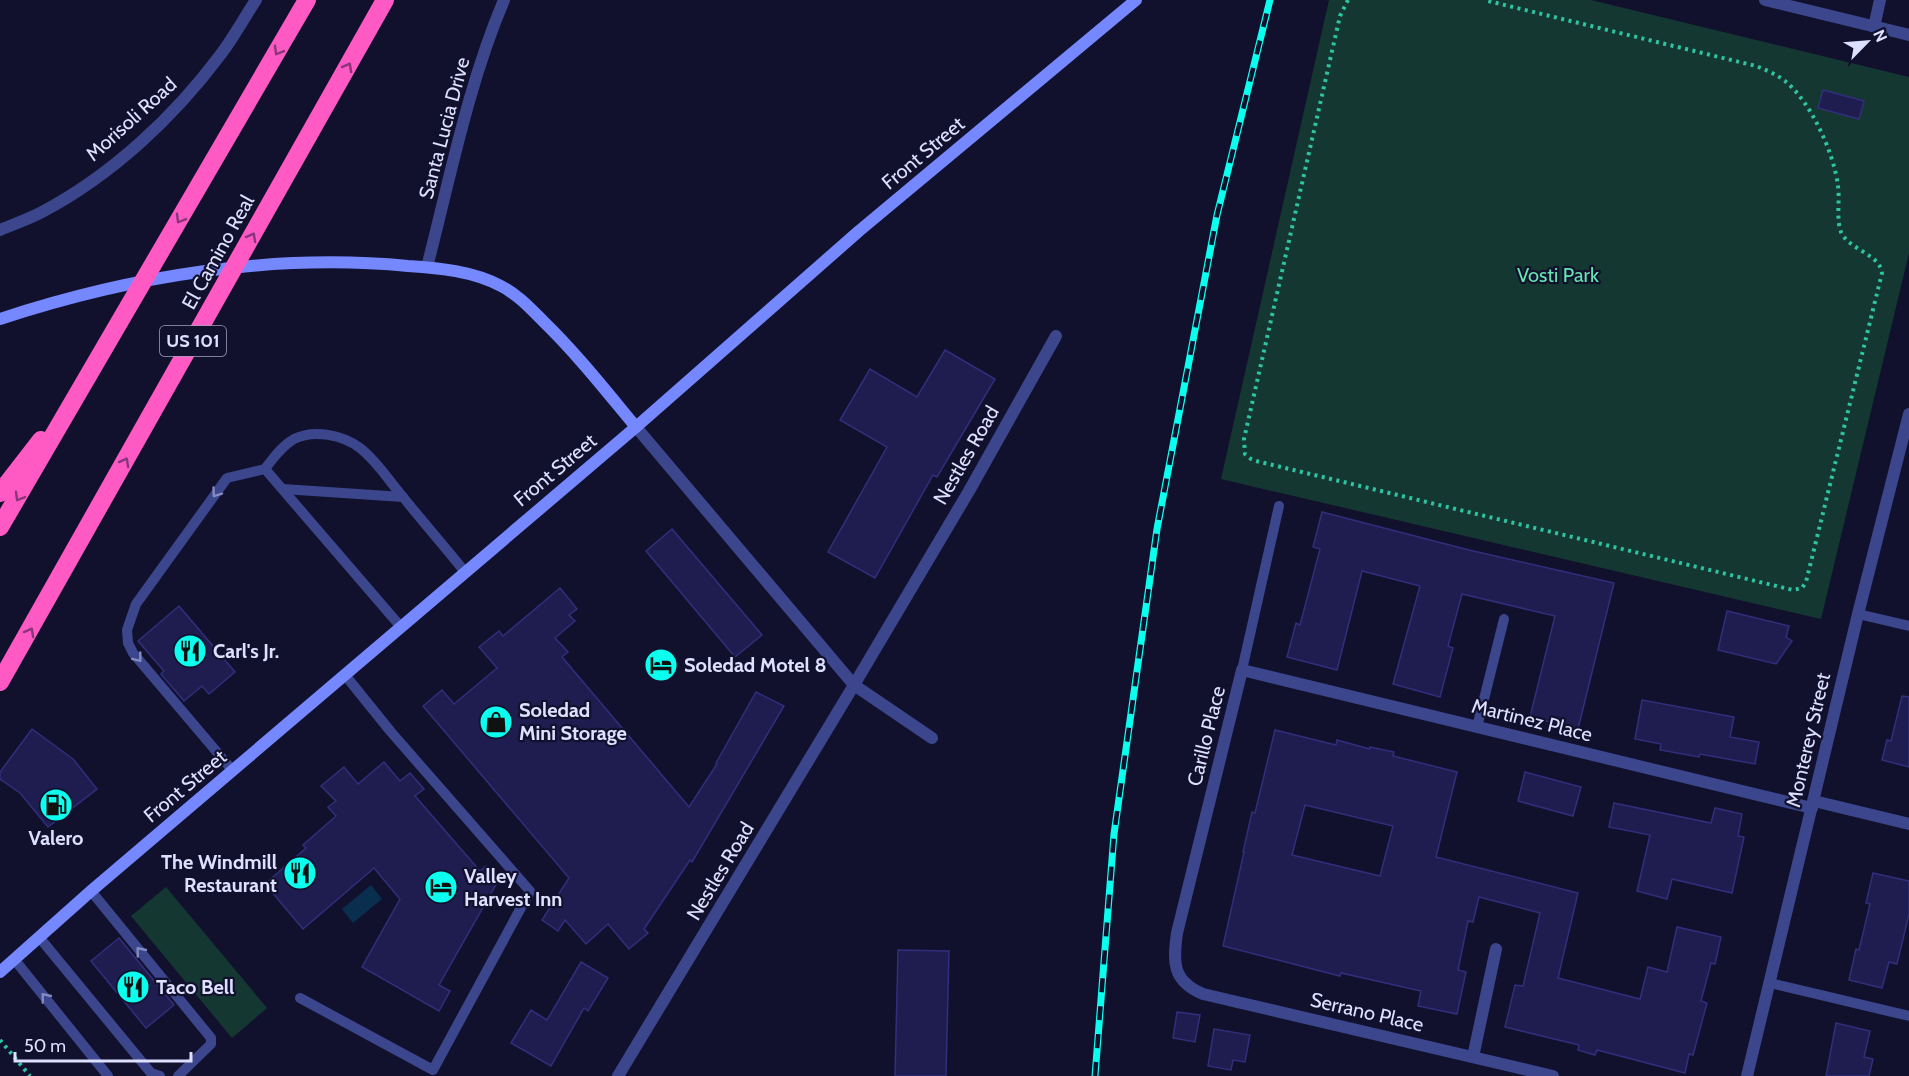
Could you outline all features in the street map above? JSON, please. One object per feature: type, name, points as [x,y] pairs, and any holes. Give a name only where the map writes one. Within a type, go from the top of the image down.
[{"type":"highway","points":[[0,527],[307,0]]},
{"type":"highway","name":"El Camino Real","points":[[0,682],[386,0]]},
{"type":"highway","points":[[0,493],[81,389]]},
{"type":"main road","name":"Front Street","points":[[0,972],[91,891],[636,427],[859,231],[1136,0]]},
{"type":"main road","points":[[0,319],[109,289],[179,275],[249,266],[310,262],[369,262],[427,267],[475,275],[502,286],[525,303],[560,338],[636,427]]},
{"type":"street","name":"Morisoli Road","points":[[0,230],[58,203],[100,175],[147,136],[190,93],[222,53],[255,0]]},
{"type":"street","name":"Santa Lucia Drive","points":[[427,267],[459,140],[491,30],[504,0]]},
{"type":"street","points":[[1765,0],[1909,35]]},
{"type":"street","points":[[1874,27],[1880,0]]},
{"type":"street","name":"Nestles Road","points":[[618,1076],[969,491],[1056,336]]},
{"type":"street","name":"Monterey Street","points":[[1747,1076],[1858,614],[1907,430],[1909,414]]},
{"type":"street","points":[[636,427],[854,685],[932,738]]},
{"type":"street","name":"Martinez Place","points":[[1242,670],[1813,805],[1909,824]]},
{"type":"street","name":"Carillo Place","points":[[1178,975],[1174,952],[1177,933],[1242,670]]},
{"type":"street","points":[[1473,1057],[1496,949]]},
{"type":"street","name":"Serrano Place","points":[[1178,975],[1192,989],[1203,994],[1553,1076]]},
{"type":"lane","points":[[234,771],[133,653],[128,642],[127,630],[136,604],[227,478],[265,469],[280,451],[294,440],[309,435],[342,438],[360,448],[465,572]]},
{"type":"lane","points":[[265,469],[401,627]]},
{"type":"lane","points":[[283,489],[403,497]]},
{"type":"lane","name":"Carillo Place","points":[[1242,670],[1279,506]]},
{"type":"lane","points":[[1858,614],[1909,626]]},
{"type":"lane","points":[[1477,727],[1504,619]]},
{"type":"lane","points":[[300,998],[433,1070],[530,891],[391,732],[345,675]]},
{"type":"lane","points":[[91,891],[211,1038],[211,1044],[178,1076]]},
{"type":"lane","points":[[39,937],[151,1073],[159,1076]]},
{"type":"lane","points":[[14,959],[108,1076]]},
{"type":"lane","points":[[1770,983],[1909,1016]]},
{"type":"path","points":[[1348,0],[1337,28],[1244,439],[1245,454],[1256,461],[1793,590],[1802,588],[1806,582],[1882,273],[1879,264],[1850,243],[1840,230],[1835,168],[1811,114],[1799,95],[1785,81],[1756,66],[1484,0]]},
{"type":"path","points":[[0,1040],[30,1076]]},
{"type":"green space","name":"Vosti Park","points":[[1329,0],[1591,0],[1909,77],[1909,253],[1821,619],[1221,479]]},
{"type":"green space","points":[[166,887],[267,1008],[232,1038],[131,916]]},
{"type":"water","points":[[371,885],[382,899],[353,923],[342,909]]},
{"type":"building","points":[[1823,90],[1864,101],[1859,119],[1818,108]]},
{"type":"building","points":[[945,350],[995,379],[937,477],[933,475],[875,578],[828,552],[887,447],[840,420],[870,369],[917,397]]},
{"type":"building","points":[[1322,512],[1469,550],[1614,583],[1578,729],[1530,717],[1555,616],[1462,594],[1448,646],[1453,648],[1440,697],[1393,684],[1420,586],[1362,571],[1337,670],[1287,657],[1296,623],[1300,625],[1320,549],[1313,547]]},
{"type":"building","points":[[672,529],[762,635],[735,657],[646,551]]},
{"type":"building","points":[[560,588],[577,609],[569,615],[575,621],[555,638],[568,652],[562,657],[689,807],[717,764],[756,692],[784,706],[692,862],[690,860],[644,929],[648,933],[629,949],[608,924],[586,944],[565,920],[558,931],[542,920],[569,878],[423,706],[442,690],[454,704],[497,668],[479,647],[499,631],[503,636]]},
{"type":"building","points":[[179,606],[235,672],[209,694],[202,686],[184,701],[161,674],[164,671],[138,641]]},
{"type":"building","points":[[1727,611],[1789,626],[1786,637],[1792,641],[1776,664],[1718,650]]},
{"type":"building","points":[[1902,696],[1909,697],[1909,767],[1882,760],[1887,740],[1891,741]]},
{"type":"building","points":[[1642,700],[1734,717],[1730,737],[1759,742],[1755,764],[1700,754],[1699,757],[1660,750],[1661,744],[1635,739]]},
{"type":"building","points":[[32,729],[73,759],[97,789],[48,827],[20,793],[0,779],[0,772]]},
{"type":"building","points":[[1275,730],[1336,745],[1337,740],[1370,749],[1370,747],[1394,752],[1393,756],[1457,772],[1436,857],[1578,893],[1558,978],[1640,999],[1648,967],[1667,972],[1677,927],[1721,937],[1715,964],[1711,963],[1701,1001],[1707,1003],[1693,1055],[1689,1054],[1685,1073],[1597,1050],[1595,1055],[1578,1050],[1579,1045],[1505,1027],[1515,985],[1523,986],[1540,913],[1479,897],[1473,922],[1468,921],[1458,970],[1466,972],[1457,1014],[1418,1006],[1421,991],[1341,973],[1340,976],[1223,946],[1252,812],[1255,813]],"holes":[[[1305,805],[1393,826],[1380,876],[1292,855]]]},
{"type":"building","name":"Valley Harvest Inn","points":[[384,762],[400,781],[410,773],[424,789],[415,796],[480,871],[486,866],[498,881],[439,985],[450,991],[439,1011],[362,967],[400,899],[374,868],[303,929],[265,884],[306,848],[303,845],[336,816],[328,807],[336,801],[321,786],[344,767],[358,784]]},
{"type":"building","points":[[1525,772],[1581,787],[1573,816],[1518,801]]},
{"type":"building","points":[[1614,803],[1711,823],[1715,808],[1742,814],[1738,836],[1744,837],[1732,893],[1672,879],[1667,899],[1637,891],[1650,835],[1609,827]]},
{"type":"building","points":[[1873,873],[1909,881],[1909,914],[1897,964],[1889,962],[1882,988],[1849,980],[1870,904],[1866,903]]},
{"type":"building","points":[[119,938],[174,1005],[146,1028],[91,961]]},
{"type":"building","points":[[898,950],[949,951],[946,1076],[895,1076]]},
{"type":"building","points":[[581,962],[608,978],[588,1011],[584,1008],[551,1066],[511,1043],[531,1010],[547,1020]]},
{"type":"building","points":[[1177,1012],[1200,1015],[1195,1042],[1173,1038]]},
{"type":"building","points":[[1836,1023],[1870,1031],[1864,1057],[1873,1059],[1869,1076],[1826,1076]]},
{"type":"building","points":[[1214,1029],[1250,1035],[1245,1062],[1233,1060],[1231,1070],[1208,1066]]},
{"type":"railway","points":[[1095,1076],[1114,834],[1157,529],[1217,215],[1270,0]]},
{"type":"place","name":"Carl's Jr.","points":[[190,651]]},
{"type":"place","name":"Soledad Motel 8","points":[[661,665]]},
{"type":"place","name":"Soledad Mini Storage","points":[[496,722]]},
{"type":"place","name":"Valero","points":[[56,805]]},
{"type":"place","name":"The Windmill Restaurant","points":[[300,873]]},
{"type":"place","name":"Valley Harvest Inn","points":[[441,887]]},
{"type":"place","name":"Taco Bell","points":[[133,987]]}]
